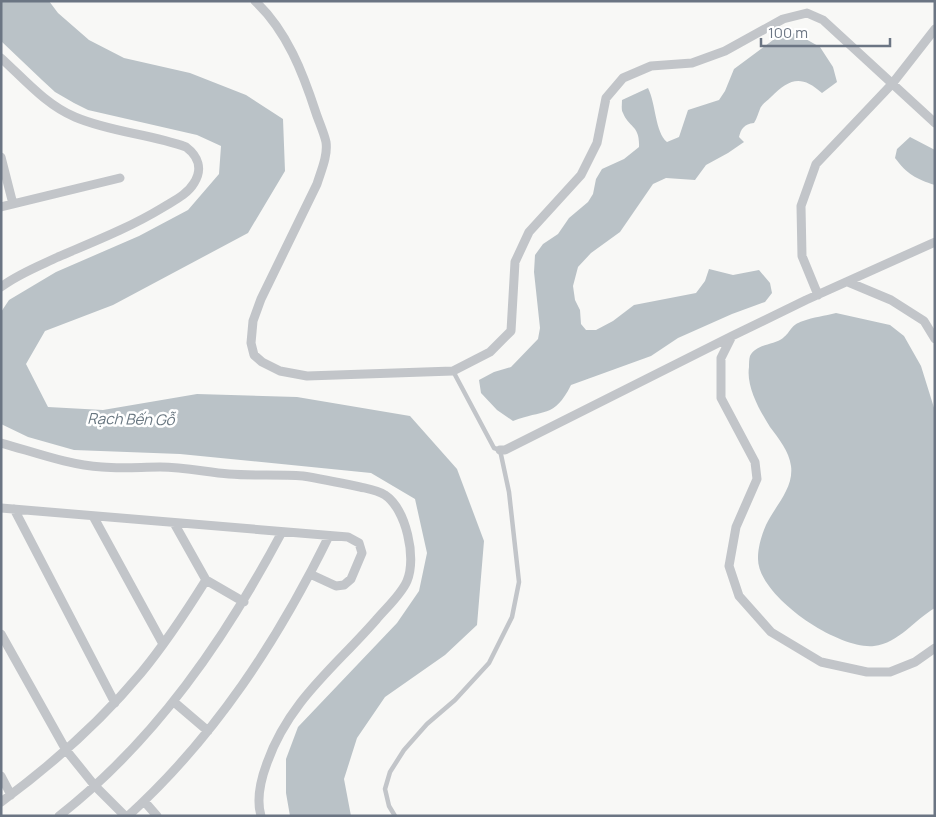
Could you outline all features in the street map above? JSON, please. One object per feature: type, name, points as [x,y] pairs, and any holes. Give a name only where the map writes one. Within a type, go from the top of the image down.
[{"type":"street","points":[[255,1],[274,22],[290,49],[306,83],[326,143],[324,164],[317,184],[261,300],[253,321],[250,343],[254,355],[262,362],[280,371],[307,376],[453,371],[490,352],[512,331],[515,262],[529,232],[582,175],[597,142],[606,98],[622,78],[651,66],[692,64],[725,51],[783,19],[807,13],[823,20],[935,123]]},
{"type":"street","points":[[818,295],[802,256],[801,206],[816,164],[892,84],[935,29]]},
{"type":"street","points":[[1,58],[40,95],[65,112],[92,123],[186,147],[198,159],[199,167],[195,182],[185,193],[150,216],[31,269],[1,287]]},
{"type":"street","points":[[2,160],[13,204]]},
{"type":"street","points":[[1,207],[120,178]]},
{"type":"street","points":[[500,450],[505,450],[732,336],[935,242]]},
{"type":"street","points":[[848,282],[891,300],[924,321],[935,338]]},
{"type":"street","points":[[732,336],[721,358],[721,398],[755,462],[757,479],[736,527],[729,566],[739,596],[771,632],[821,662],[867,672],[890,672],[915,662],[935,648]]},
{"type":"street","points":[[1,442],[74,463],[102,467],[179,468],[228,474],[285,475],[321,479],[374,490],[386,496],[398,510],[410,544],[408,580],[397,596],[318,682],[286,722],[272,748],[264,772],[260,793],[261,816]]},
{"type":"street","points":[[1,508],[329,536],[354,539],[362,548],[362,553],[351,579],[344,585],[336,586],[310,574]]},
{"type":"street","points":[[14,509],[115,703]]},
{"type":"street","points":[[94,516],[163,644]]},
{"type":"street","points":[[174,523],[206,580],[244,602]]},
{"type":"street","points":[[59,816],[96,786],[174,702],[244,602],[282,532]]},
{"type":"street","points":[[1,634],[66,750],[96,786],[126,816],[144,801],[208,730],[257,665],[310,574],[329,536]]},
{"type":"street","points":[[1,802],[66,750],[115,703],[163,644],[206,580]]},
{"type":"street","points":[[174,702],[208,730]]},
{"type":"street","points":[[1,776],[11,795]]},
{"type":"street","points":[[144,801],[157,816]]},
{"type":"lane","points":[[395,816],[388,806],[385,789],[390,772],[404,750],[428,724],[455,700],[489,663],[512,616],[519,582],[509,492],[500,450],[494,448],[453,371]]},
{"type":"water","name":"Rạch Bến Gỗ","points":[[1,1],[49,1],[58,13],[89,40],[124,58],[190,73],[246,95],[283,119],[285,171],[248,233],[113,305],[45,331],[26,364],[48,407],[103,410],[197,394],[297,397],[410,416],[457,469],[484,541],[477,625],[445,655],[385,697],[357,738],[344,779],[351,816],[290,816],[286,793],[286,759],[298,727],[397,623],[419,591],[427,553],[415,499],[371,473],[180,454],[74,450],[28,437],[1,424],[1,312],[9,300],[56,272],[139,236],[188,210],[219,174],[221,146],[197,135],[88,110],[55,92],[1,41]]},
{"type":"water","points":[[795,33],[820,47],[833,67],[837,82],[822,93],[808,83],[801,81],[795,81],[784,86],[763,104],[754,123],[748,124],[742,129],[739,137],[744,142],[706,165],[695,180],[666,178],[653,184],[620,232],[591,253],[578,267],[573,286],[575,300],[580,310],[581,324],[586,330],[596,330],[613,321],[634,305],[696,293],[705,281],[709,269],[733,275],[759,270],[770,283],[772,293],[765,302],[732,314],[678,338],[651,356],[571,385],[559,403],[547,411],[513,421],[497,410],[481,393],[479,380],[494,372],[511,367],[538,339],[540,328],[534,272],[535,255],[543,244],[558,234],[569,218],[588,202],[593,194],[596,179],[602,169],[624,159],[639,147],[638,135],[622,112],[622,100],[648,88],[660,132],[667,142],[679,137],[688,110],[719,100],[734,69],[773,40]]},
{"type":"water","points":[[910,137],[935,150],[935,185],[912,175],[895,158],[897,149]]},
{"type":"water","points":[[836,313],[890,325],[904,336],[921,366],[935,411],[935,608],[899,636],[874,646],[859,645],[841,639],[821,630],[802,618],[785,604],[771,588],[761,573],[758,558],[759,545],[765,529],[790,482],[791,466],[786,450],[766,421],[752,391],[749,375],[750,356],[756,349],[786,336],[799,323],[811,318]]}]
